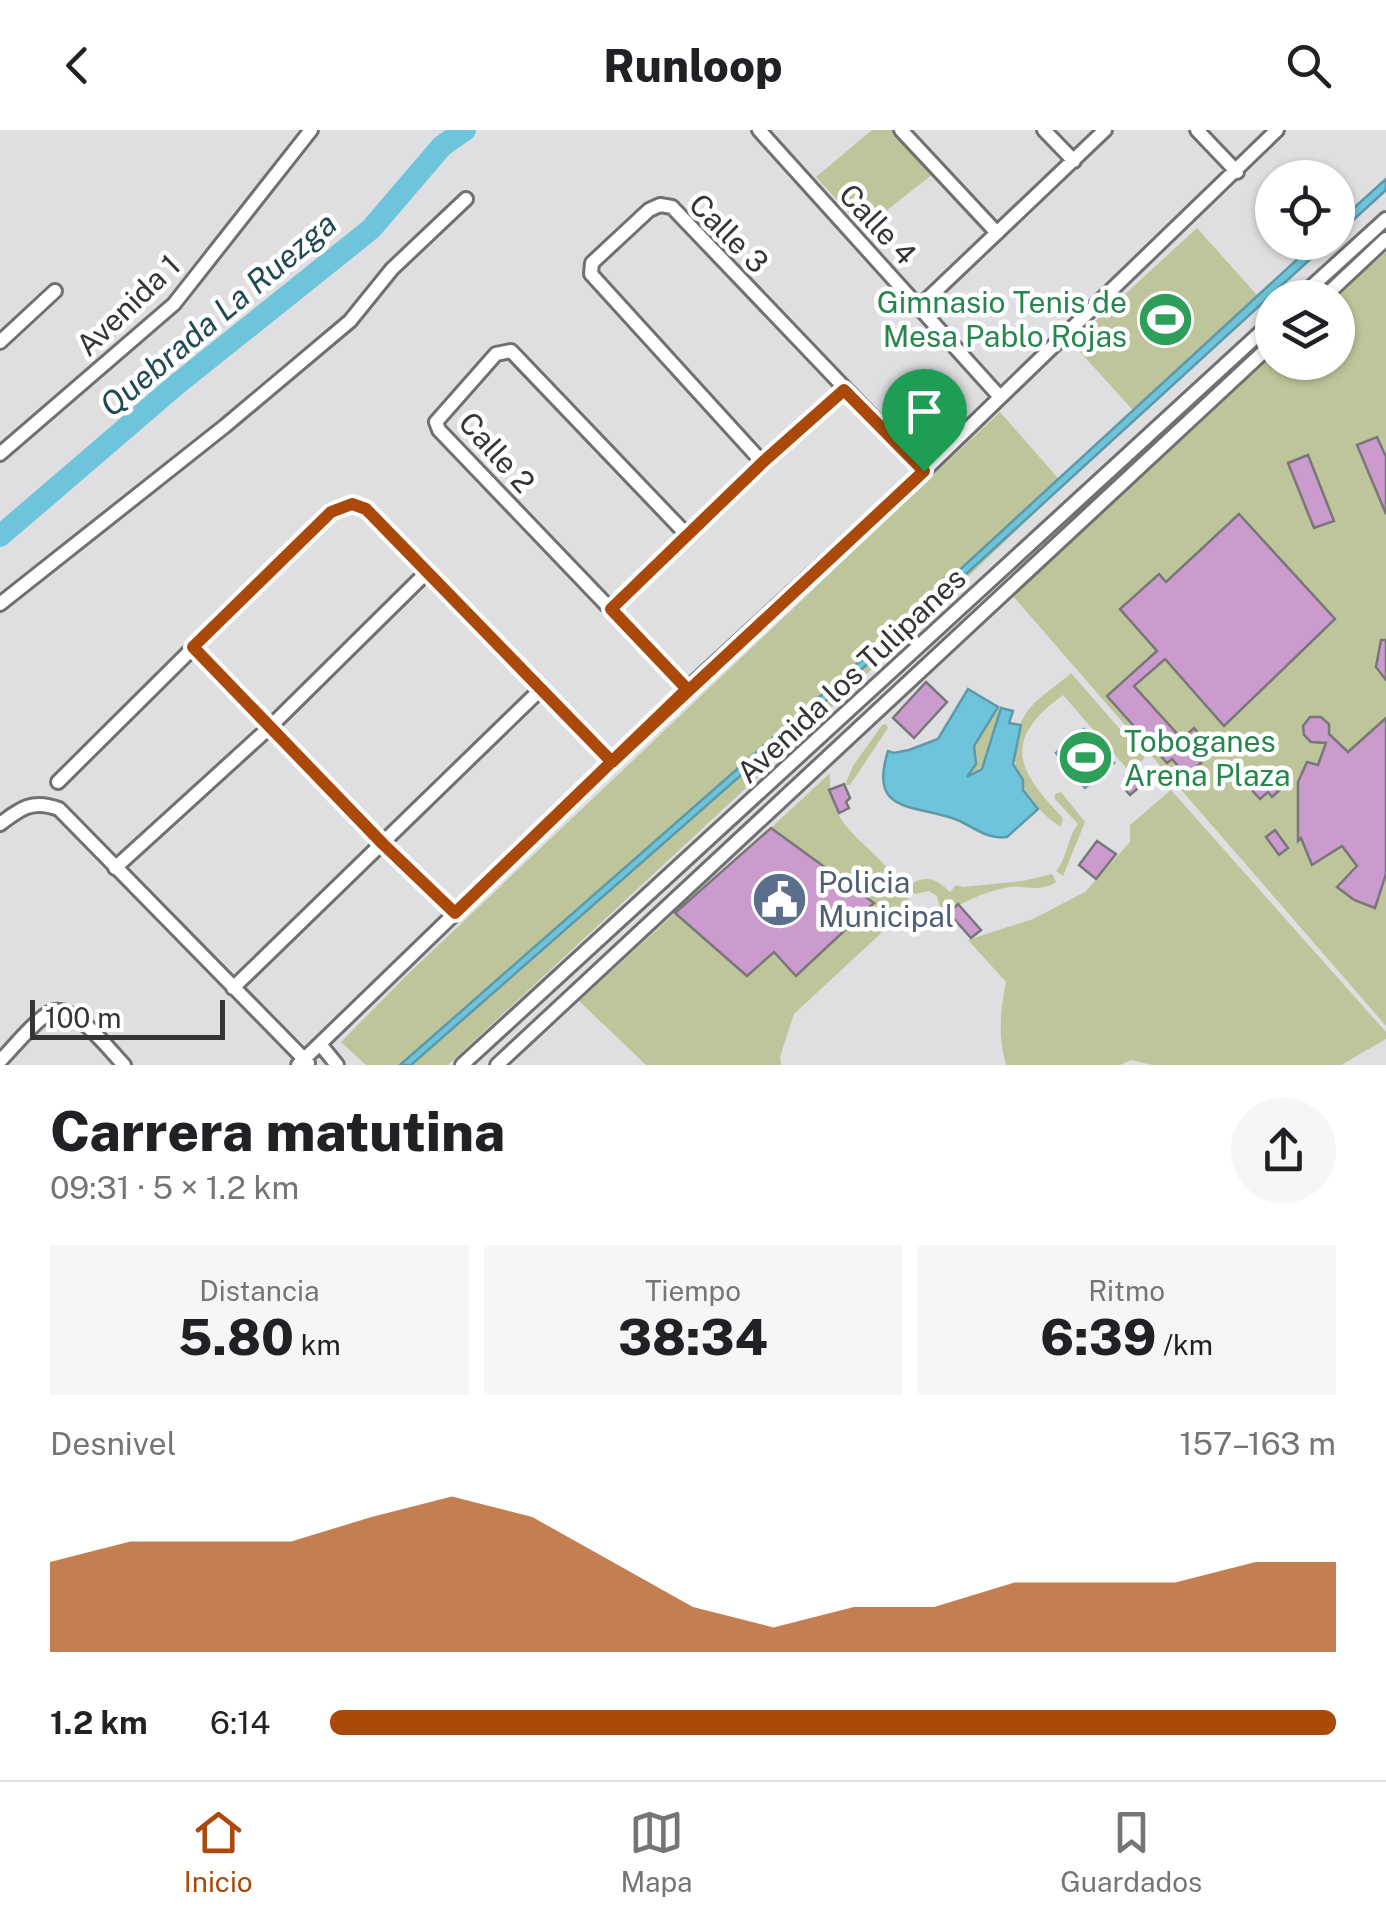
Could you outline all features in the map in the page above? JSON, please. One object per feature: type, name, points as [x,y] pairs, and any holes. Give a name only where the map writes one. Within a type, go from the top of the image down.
[{"type":"street","name":"Avenida 1","points":[[0,454],[174,304],[311,130]]},
{"type":"street","name":"Calle 4","points":[[758,130],[1000,397]]},
{"type":"street","points":[[901,130],[997,233]]},
{"type":"street","points":[[1044,130],[1074,161]]},
{"type":"street","points":[[920,306],[1106,130]]},
{"type":"street","points":[[1197,130],[1236,172]]},
{"type":"street","points":[[0,824],[26,804],[44,803],[59,809],[304,1063],[687,689],[924,471],[1278,130]]},
{"type":"street","points":[[0,604],[225,426],[350,320],[392,269],[466,198]]},
{"type":"street","name":"Calle 3","points":[[763,462],[591,274],[592,264],[648,210],[660,205],[672,207],[924,471]]},
{"type":"street","points":[[1319,280],[1386,218]]},
{"type":"street","points":[[1342,280],[1386,239]]},
{"type":"street","points":[[0,342],[55,291]]},
{"type":"street","name":"Avenida los Tulipanes","points":[[462,1065],[1255,338]]},
{"type":"street","name":"Calle 2","points":[[687,535],[511,352],[496,354],[436,422],[439,430],[687,689]]},
{"type":"street","name":"Avenida los Tulipanes","points":[[497,1065],[1255,360]]},
{"type":"street","points":[[611,609],[763,462],[844,390]]},
{"type":"street","points":[[58,782],[331,512],[352,504],[366,509],[612,762]]},
{"type":"street","points":[[115,868],[270,727],[427,572]]},
{"type":"street","points":[[193,647],[455,913]]},
{"type":"street","points":[[234,988],[540,690]]},
{"type":"street","points":[[725,825],[739,841]]},
{"type":"street","points":[[0,1061],[50,1012],[62,1010],[74,1014],[124,1065]]},
{"type":"street","points":[[320,1044],[338,1065]]},
{"type":"green space","points":[[872,130],[894,130],[933,174],[863,229],[816,177]]},
{"type":"green space","name":"Gimnasio Tenis de Mesa Pablo Rojas","points":[[1197,228],[1255,293],[1139,417],[1072,343]]},
{"type":"green space","points":[[1386,252],[1386,1026],[1013,596],[1255,371],[1255,380],[1355,380],[1354,280]]},
{"type":"green space","points":[[1000,412],[1064,485],[804,734],[448,1065],[366,1065],[341,1042],[408,974]]},
{"type":"green space","points":[[1071,673],[1145,758],[1129,771],[1063,695],[1043,711],[1030,727],[1022,756],[1035,785],[1063,818],[1061,827],[1026,792],[1019,778],[1014,747],[1029,709]]},
{"type":"green space","points":[[998,707],[1001,708],[987,757],[967,777],[974,767],[974,746]]},
{"type":"green space","points":[[886,724],[888,728],[850,785],[845,785],[853,766]]},
{"type":"green space","points":[[830,773],[834,806],[849,829],[892,873],[906,875],[911,884],[932,880],[950,892],[956,885],[1022,881],[1052,874],[1056,882],[1044,887],[993,891],[949,913],[940,908],[937,896],[929,891],[914,894],[911,887],[906,910],[794,1014],[781,1065],[646,1065],[579,1001],[675,913],[747,976],[774,952],[796,975],[874,904],[771,828]]},
{"type":"green space","points":[[1171,790],[1386,1032],[1386,1039],[1341,1065],[1152,1065],[1131,1060],[1120,1065],[1006,1065],[1001,1024],[1006,982],[968,940],[1033,919],[1085,892],[1130,842],[1130,825]]},
{"type":"green space","points":[[1061,792],[1085,822],[1063,876],[1056,871],[1078,824],[1055,799],[1055,794]]},
{"type":"water","points":[[1386,179],[1386,190],[1355,218],[1355,207]]},
{"type":"water","points":[[1297,260],[1309,260],[1288,280],[1275,280]]},
{"type":"water","points":[[1255,298],[1255,310],[871,661],[411,1065],[400,1065],[866,656]]},
{"type":"water","points":[[968,689],[998,707],[974,746],[976,764],[967,777],[982,769],[1001,708],[1013,711],[1009,723],[1021,725],[1013,764],[1023,780],[1023,790],[1038,809],[1007,837],[986,834],[955,819],[910,808],[889,796],[884,786],[888,751],[909,750],[938,739]]},
{"type":"water","name":"Toboganes Arena Plaza","points":[[1084,729],[1114,763],[1085,788],[1056,753]]},
{"type":"building","points":[[1377,437],[1386,457],[1386,514],[1357,445]]},
{"type":"building","points":[[1308,455],[1334,521],[1314,528],[1288,463]]},
{"type":"building","points":[[1239,514],[1335,619],[1224,726],[1165,659],[1134,686],[1182,739],[1194,728],[1202,737],[1189,749],[1201,763],[1186,775],[1172,759],[1167,763],[1107,696],[1157,651],[1120,609],[1159,574],[1166,582]]},
{"type":"building","points":[[1381,640],[1386,640],[1386,680],[1376,667]]},
{"type":"building","points":[[926,682],[947,702],[914,738],[893,718]]},
{"type":"building","points":[[1310,717],[1321,717],[1329,724],[1329,734],[1348,752],[1386,718],[1386,874],[1375,908],[1354,900],[1337,887],[1357,866],[1342,846],[1312,865],[1301,838],[1298,841],[1298,782],[1307,762],[1318,765],[1326,743],[1311,742],[1304,735],[1303,726]]},
{"type":"building","points":[[1138,766],[1149,779],[1130,795],[1123,787],[1130,781],[1125,776]]},
{"type":"building","points":[[1265,769],[1282,788],[1272,797],[1268,792],[1260,799],[1243,780],[1253,771],[1258,776]]},
{"type":"building","points":[[844,784],[850,798],[846,802],[849,808],[839,813],[829,790]]},
{"type":"building","name":"Policia Municipal","points":[[771,828],[874,903],[796,976],[774,952],[747,976],[675,913]]},
{"type":"building","points":[[1275,830],[1288,848],[1279,855],[1266,837]]},
{"type":"building","points":[[1097,841],[1116,854],[1096,879],[1079,865]]},
{"type":"building","points":[[958,904],[981,930],[971,938],[949,913]]},
{"type":"waterway","name":"Quebrada La Ruezga","points":[[0,536],[176,385],[371,229],[442,146],[465,130]]},
{"type":"place","name":"Gimnasio Tenis de Mesa Pablo Rojas","points":[[1166,319]]},
{"type":"place","name":"Toboganes Arena Plaza","points":[[1085,758]]},
{"type":"place","name":"Policia Municipal","points":[[779,899]]},
{"type":"route","points":[[924,471],[612,762],[366,509],[352,504],[331,512],[193,647],[455,913],[612,762],[687,689],[611,609],[763,462],[844,390],[924,471]]}]
